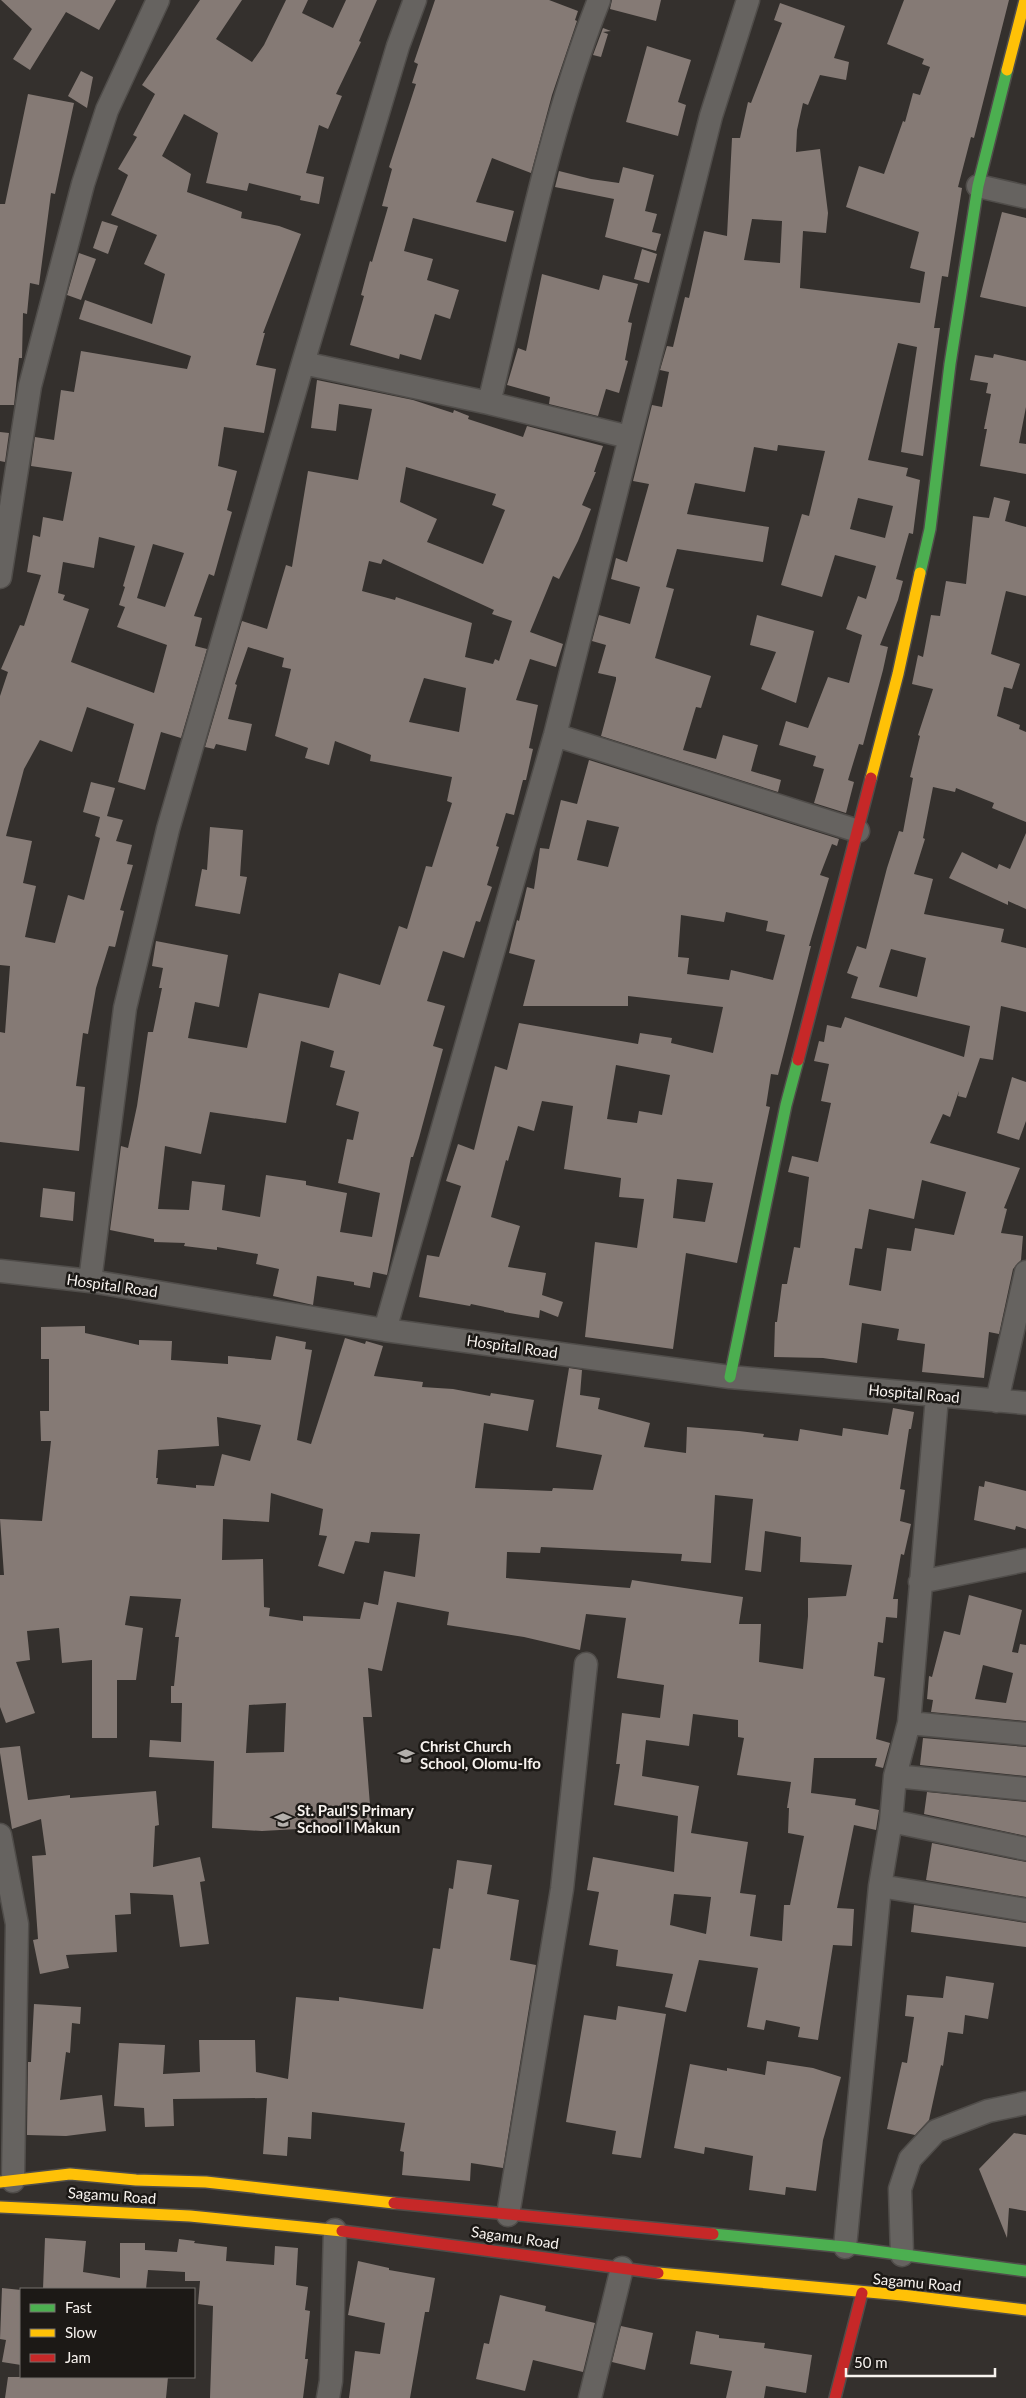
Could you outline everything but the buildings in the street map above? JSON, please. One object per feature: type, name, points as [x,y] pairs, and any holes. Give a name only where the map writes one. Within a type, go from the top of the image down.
[{"type":"main road","points":[[730,1377],[786,1105],[898,674],[930,529],[950,364],[978,186],[1025,0]]},
{"type":"main road","name":"Sagamu Road","points":[[7,2181],[70,2174],[136,2180],[206,2182],[508,2215],[609,2222],[845,2247],[1005,2273],[1026,2270]]},
{"type":"main road","name":"Sagamu Road","points":[[0,2207],[68,2208],[134,2214],[204,2216],[335,2230],[622,2268],[862,2294],[1003,2303],[1026,2310]]},
{"type":"main road","points":[[835,2398],[862,2294]]},
{"type":"street","points":[[0,577],[30,386],[83,184],[107,110],[158,0]]},
{"type":"street","points":[[90,1281],[125,1008],[168,829],[303,363],[398,46],[416,0]]},
{"type":"street","points":[[489,403],[549,155],[584,38],[598,0]]},
{"type":"street","points":[[385,1330],[555,735],[711,116],[748,0]]},
{"type":"street","points":[[978,186],[1026,197]]},
{"type":"street","points":[[303,363],[489,403],[629,438]]},
{"type":"street","points":[[555,735],[858,831]]},
{"type":"street","name":"Hospital Road","points":[[0,1271],[90,1281],[385,1330],[730,1377],[936,1397],[1026,1403]]},
{"type":"street","points":[[997,1401],[1026,1272]]},
{"type":"street","points":[[845,2247],[880,1886],[891,1821],[895,1776],[909,1722],[936,1397]]},
{"type":"street","points":[[920,1582],[1026,1560]]},
{"type":"street","points":[[508,2215],[562,1889],[586,1664]]},
{"type":"street","points":[[909,1722],[1026,1734]]},
{"type":"street","points":[[895,1776],[1026,1789]]},
{"type":"street","points":[[891,1821],[1026,1849]]},
{"type":"street","points":[[0,1835],[17,1924],[7,2181]]},
{"type":"street","points":[[880,1886],[1026,1910]]},
{"type":"street","points":[[902,2256],[900,2189],[910,2160],[936,2131],[988,2111],[1026,2103]]},
{"type":"street","points":[[328,2398],[331,2381],[335,2230]]},
{"type":"street","points":[[590,2398],[622,2268]]},
{"type":"traffic: fast","points":[[920,573],[930,529],[950,364],[978,186],[1007,70]]},
{"type":"traffic: fast","points":[[730,1377],[786,1105],[798,1060]]},
{"type":"traffic: fast","points":[[713,2234],[845,2247],[1026,2271]]},
{"type":"traffic: slow","points":[[1007,70],[1025,0]]},
{"type":"traffic: slow","points":[[871,778],[898,674],[920,573]]},
{"type":"traffic: slow","points":[[0,2182],[70,2174],[136,2180],[206,2182],[394,2203]]},
{"type":"traffic: slow","points":[[0,2207],[190,2216],[342,2231]]},
{"type":"traffic: slow","points":[[658,2273],[902,2295],[1026,2310]]},
{"type":"traffic: jam","points":[[798,1060],[871,778]]},
{"type":"traffic: jam","points":[[394,2203],[713,2234]]},
{"type":"traffic: jam","points":[[342,2231],[658,2273]]},
{"type":"traffic: jam","points":[[835,2398],[862,2293]]},
{"type":"place","name":"Christ Church School, Olomu-Ifo","points":[[406,1756]]},
{"type":"place","name":"St. Paul'S Primary School I Makun","points":[[283,1820]]}]
